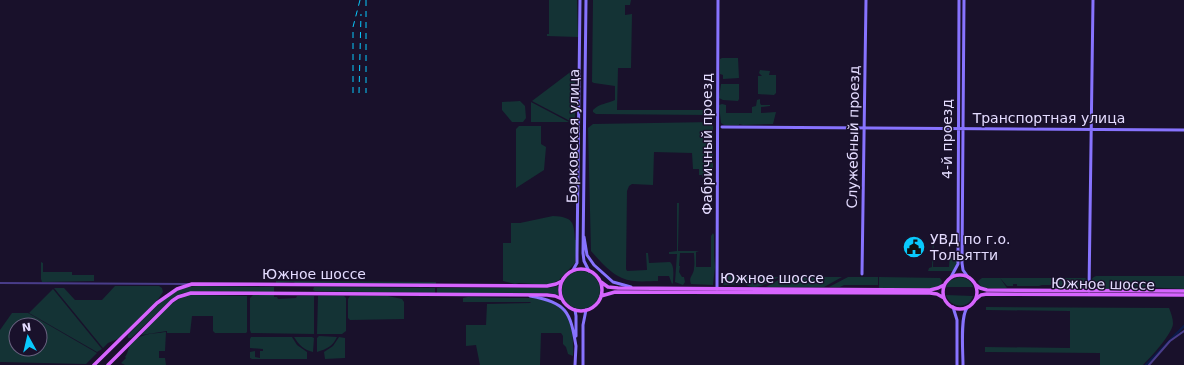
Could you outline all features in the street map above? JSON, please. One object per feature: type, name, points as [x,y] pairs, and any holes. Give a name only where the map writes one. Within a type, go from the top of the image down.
[{"type":"main road","name":"Борковская улица","points":[[573,270],[577,263],[580,0]]},
{"type":"main road","name":"Борковская улица","points":[[586,0],[583,253],[584,261],[589,271]]},
{"type":"main road","name":"Фабричный проезд","points":[[717,289],[718,0]]},
{"type":"main road","name":"Служебный проезд","points":[[862,274],[866,0]]},
{"type":"main road","name":"4-й проезд","points":[[951,277],[958,264],[959,0]]},
{"type":"main road","name":"4-й проезд","points":[[964,0],[962,263],[963,270],[968,277]]},
{"type":"main road","points":[[1089,291],[1093,0]]},
{"type":"main road","points":[[579,124],[584,124]]},
{"type":"main road","name":"Транспортная улица","points":[[722,126],[1184,130]]},
{"type":"main road","points":[[583,225],[587,255],[594,265],[613,282],[636,288]]},
{"type":"main road","points":[[581,269],[589,271],[595,274],[601,282],[601,296],[596,305],[586,310],[575,310],[568,306],[562,299],[560,289],[562,281],[566,275],[573,270],[581,269]]},
{"type":"main road","points":[[953,307],[957,320],[957,364],[963,364],[964,313],[975,300],[977,292],[975,284],[968,277],[960,275],[951,277],[944,285],[944,298],[948,304],[953,307],[959,309],[967,308]]},
{"type":"main road","name":"Южное шоссе","points":[[94,365],[153,307],[172,292],[192,284],[547,286],[562,281]]},
{"type":"main road","name":"Южное шоссе","points":[[601,282],[612,288],[717,289],[930,290],[944,285]]},
{"type":"main road","name":"Южное шоссе","points":[[975,284],[980,288],[987,290],[1184,292]]},
{"type":"main road","points":[[305,293],[309,289],[306,285]]},
{"type":"main road","points":[[314,285],[310,289],[314,293]]},
{"type":"main road","name":"Южное шоссе","points":[[108,365],[172,301],[185,294],[198,292],[551,295],[562,299]]},
{"type":"main road","name":"Южное шоссе","points":[[601,296],[615,292],[930,293],[937,294],[944,298]]},
{"type":"main road","name":"Южное шоссе","points":[[975,300],[981,295],[987,294],[1184,295]]},
{"type":"main road","points":[[516,295],[550,300],[562,308],[571,321],[576,346]]},
{"type":"main road","points":[[575,310],[575,365]]},
{"type":"main road","points":[[583,365],[583,325],[586,310]]},
{"type":"main road","points":[[126,334],[128,339],[133,340]]},
{"type":"street","points":[[0,283],[192,284]]},
{"type":"street","points":[[1149,365],[1170,341],[1184,332]]},
{"type":"green space","points":[[549,0],[577,0],[578,37],[547,36],[547,34],[549,34]]},
{"type":"green space","points":[[593,0],[631,0],[630,5],[625,5],[625,15],[632,14],[631,68],[618,68],[617,110],[707,110],[708,115],[596,114],[593,112],[593,110],[598,106],[615,100],[615,86],[592,82]]},
{"type":"green space","points":[[738,58],[739,78],[723,79],[723,75],[720,74],[720,59]]},
{"type":"green space","points":[[573,70],[575,77],[575,119],[572,122],[532,101]]},
{"type":"green space","points":[[760,70],[770,71],[769,75],[776,75],[776,93],[774,95],[758,94],[758,76],[762,76],[759,73]]},
{"type":"green space","points":[[721,84],[739,84],[738,101],[723,100],[719,98]]},
{"type":"green space","points":[[760,99],[761,105],[770,105],[761,107],[761,113],[776,112],[773,124],[724,125],[721,123],[719,105],[726,105],[726,113],[752,113],[752,107],[756,106],[757,100]]},
{"type":"green space","points":[[520,101],[525,106],[526,118],[523,122],[512,122],[502,110],[502,102]]},
{"type":"green space","points":[[531,102],[569,122],[531,122]]},
{"type":"green space","points":[[713,122],[713,174],[711,176],[702,177],[702,175],[699,175],[699,169],[693,169],[692,153],[654,152],[653,185],[632,184],[629,186],[627,191],[627,271],[647,270],[646,253],[648,253],[649,263],[670,262],[672,264],[673,283],[672,284],[669,276],[658,276],[658,281],[631,281],[613,273],[591,251],[588,128],[593,124]]},
{"type":"green space","points":[[519,126],[541,126],[541,144],[546,147],[544,170],[516,188],[516,129]]},
{"type":"green space","points":[[677,203],[679,203],[678,251],[699,251],[696,252],[696,267],[711,267],[711,236],[713,233],[714,235],[715,267],[713,285],[691,284],[690,280],[694,270],[694,253],[680,253],[679,272],[682,277],[684,277],[685,282],[683,285],[675,282],[677,254],[669,254],[669,252],[677,251]]},
{"type":"green space","points":[[553,216],[568,219],[573,225],[575,240],[577,240],[575,263],[559,280],[549,285],[515,284],[503,281],[503,243],[511,243],[511,223],[520,223]]},
{"type":"green space","points":[[933,238],[933,267],[949,267],[950,254],[957,255],[957,264],[953,271],[928,271],[929,268],[932,267]]},
{"type":"green space","points":[[41,262],[43,263],[43,272],[72,272],[72,275],[94,275],[94,281],[42,282]]},
{"type":"green space","points":[[581,271],[591,274],[597,280],[600,290],[597,300],[591,306],[581,309],[571,306],[565,300],[562,290],[565,280],[571,274]]},
{"type":"green space","points":[[745,276],[744,284],[723,285],[723,277]]},
{"type":"green space","points":[[745,276],[779,277],[757,287],[753,287],[745,284]]},
{"type":"green space","points":[[1096,276],[1184,276],[1184,289],[1123,286],[1118,289],[1095,289],[1092,286],[1091,281]]},
{"type":"green space","points":[[784,277],[842,277],[824,287],[766,287]]},
{"type":"green space","points":[[848,277],[878,277],[878,285],[844,285],[840,287],[829,287]]},
{"type":"green space","points":[[879,277],[940,278],[942,281],[941,285],[936,288],[879,288]]},
{"type":"green space","points":[[959,277],[968,280],[973,287],[946,287],[949,281]]},
{"type":"green space","points":[[982,278],[1000,278],[1007,288],[981,287],[978,281]]},
{"type":"green space","points":[[1000,278],[1085,278],[1088,280],[1088,286],[1083,289],[1055,289],[1055,285],[1017,286],[1017,284],[1013,284],[1013,286],[1007,286]]},
{"type":"green space","points":[[276,281],[436,282],[436,284],[276,283]]},
{"type":"green space","points":[[115,286],[159,286],[162,288],[163,292],[146,313],[120,338],[108,343],[103,348],[54,288],[64,288],[75,300],[102,300]]},
{"type":"green space","points":[[201,286],[274,287],[274,292],[195,291],[183,293],[172,299],[131,338],[128,338],[128,335],[145,317],[171,295],[186,288]]},
{"type":"green space","points":[[558,286],[558,295],[550,293],[437,293],[437,288],[549,288]]},
{"type":"green space","points":[[314,287],[435,288],[435,293],[315,291],[313,290]]},
{"type":"green space","points":[[53,289],[102,349],[97,352],[48,324],[48,317],[36,317],[29,313]]},
{"type":"green space","points":[[190,295],[247,296],[247,332],[215,333],[213,331],[213,316],[192,316],[190,333],[167,333],[167,331],[141,335],[157,317],[175,301]]},
{"type":"green space","points":[[253,295],[274,295],[274,297],[277,297],[278,299],[296,298],[297,296],[314,296],[314,334],[251,333],[250,298]]},
{"type":"green space","points":[[946,295],[973,296],[968,304],[960,306],[951,303]]},
{"type":"green space","points":[[318,296],[344,296],[346,298],[346,331],[342,334],[317,334]]},
{"type":"green space","points":[[350,296],[388,296],[402,299],[404,302],[404,319],[350,320],[348,318],[348,299]]},
{"type":"green space","points":[[463,298],[535,298],[549,301],[557,305],[563,310],[570,324],[573,340],[573,356],[568,354],[566,347],[563,344],[563,336],[561,333],[541,333],[540,365],[480,365],[476,345],[466,346],[466,325],[486,325],[487,304],[531,303],[463,302]]},
{"type":"green space","points":[[986,307],[1169,308],[1173,324],[1169,334],[1143,365],[1100,365],[1100,353],[985,352],[985,347],[1070,348],[1070,311],[986,310]]},
{"type":"green space","points":[[12,313],[28,313],[35,317],[9,317]]},
{"type":"green space","points":[[8,319],[8,357],[48,357],[48,325],[97,353],[86,364],[0,362],[0,330]]},
{"type":"green space","points":[[166,332],[165,351],[159,351],[159,358],[165,358],[166,365],[125,365],[121,363],[126,358],[125,357],[130,345],[137,338]]},
{"type":"green space","points":[[319,336],[337,337],[334,343],[329,347],[317,352],[317,338]]},
{"type":"green space","points":[[251,337],[292,337],[297,345],[307,352],[307,359],[252,359],[250,358],[250,352],[255,351],[255,357],[260,358],[260,351],[263,351],[263,349],[250,348]]},
{"type":"green space","points":[[294,337],[314,338],[313,352],[302,347]]},
{"type":"green space","points":[[339,337],[345,338],[345,358],[325,359],[324,352],[333,346]]},
{"type":"waterway","points":[[1146,365],[1184,326]]},
{"type":"railway","points":[[353,93],[353,27],[360,0]]},
{"type":"railway","points":[[366,0],[366,93]]},
{"type":"railway","points":[[359,93],[361,14]]},
{"type":"place","name":"УВД по г.о. Тольятти","points":[[914,247]]}]
